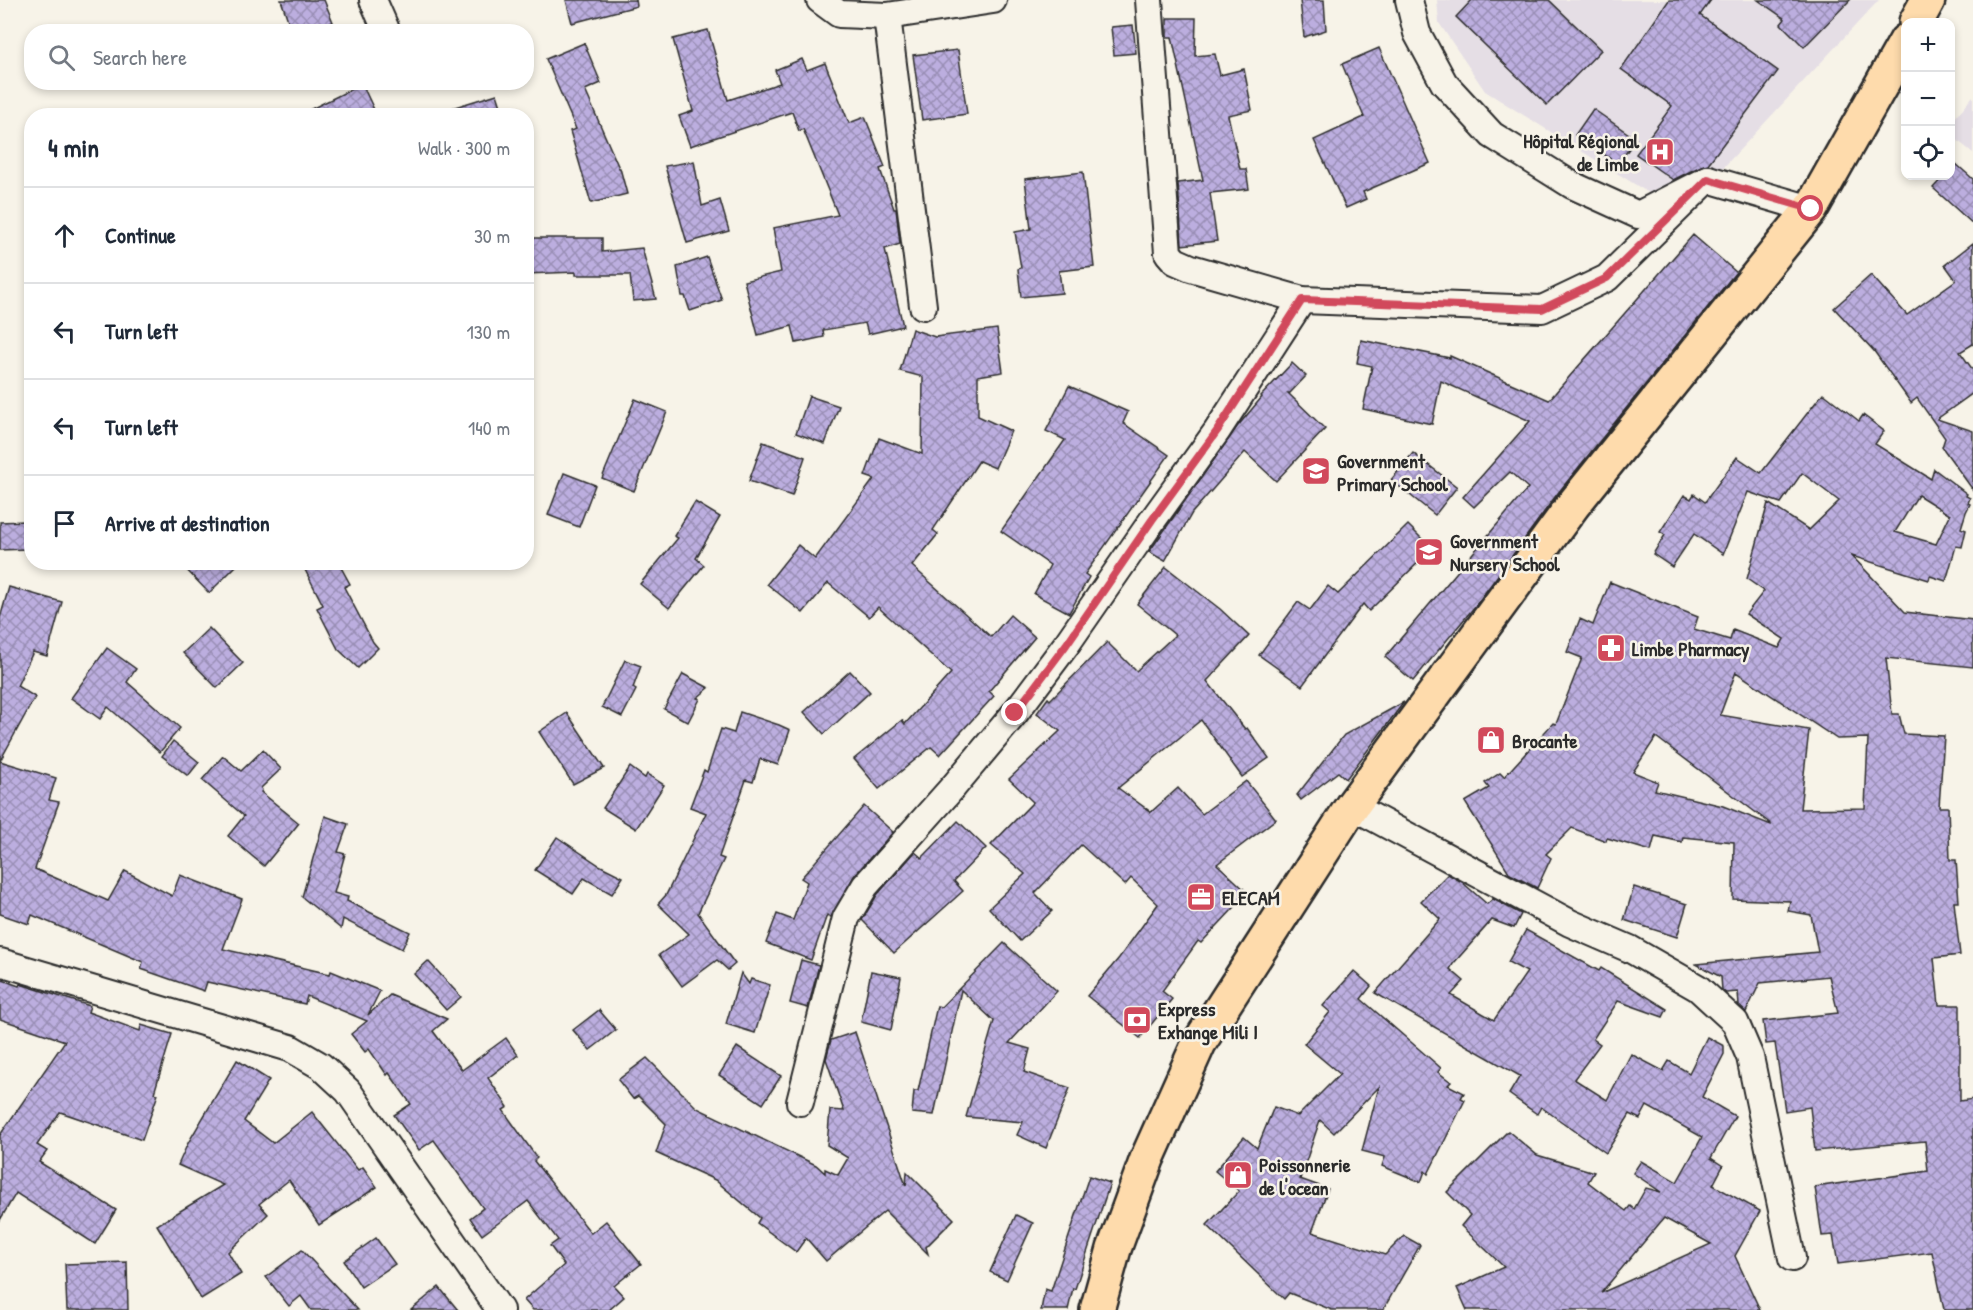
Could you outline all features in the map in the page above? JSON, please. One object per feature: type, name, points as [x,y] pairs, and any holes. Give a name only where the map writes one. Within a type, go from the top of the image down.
[{"type":"highway","points":[[1918,18],[1928,0]]},
{"type":"highway","points":[[1097,1310],[1114,1249],[1147,1159],[1199,1043],[1352,806],[1573,505],[1811,209],[1901,48]]},
{"type":"street","points":[[373,0],[384,24]]},
{"type":"street","points":[[820,0],[839,14],[887,16],[993,0]]},
{"type":"street","points":[[1149,0],[1168,253],[1175,261],[1191,268],[1302,300],[1542,309],[1607,278],[1708,179]]},
{"type":"street","points":[[1409,0],[1417,33],[1444,83],[1492,135],[1572,185],[1638,215],[1708,179],[1811,209]]},
{"type":"street","points":[[887,16],[922,306]]},
{"type":"street","points":[[800,1102],[846,918],[865,886],[1000,731],[1066,645],[1217,431],[1302,300]]},
{"type":"street","points":[[1352,806],[1570,922],[1630,949],[1698,988],[1735,1022],[1750,1057],[1792,1258]]},
{"type":"street","points":[[0,962],[290,1048],[321,1066],[348,1091],[500,1310]]},
{"type":"shaded area","name":"Hôpital Régional de Limbe","points":[[1437,0],[1879,0],[1681,213],[1485,91],[1439,23]]},
{"type":"shaded area","points":[[1973,96],[1973,153],[1955,138],[1955,118]]},
{"type":"building","points":[[281,0],[324,0],[333,22],[328,24],[289,24]]},
{"type":"building","points":[[566,0],[636,0],[637,6],[572,23]]},
{"type":"building","points":[[1300,0],[1324,0],[1326,30],[1304,37]]},
{"type":"building","points":[[1472,0],[1549,0],[1601,50],[1547,105],[1456,17]]},
{"type":"building","points":[[1669,0],[1711,0],[1700,15],[1778,71],[1708,164],[1673,180],[1636,154],[1672,106],[1621,69]]},
{"type":"building","points":[[1758,0],[1850,0],[1804,47],[1781,24],[1785,19]]},
{"type":"building","points":[[1167,18],[1196,18],[1195,56],[1215,54],[1220,75],[1244,69],[1252,110],[1228,115],[1240,169],[1246,169],[1249,189],[1210,193],[1217,241],[1182,245],[1178,183],[1203,180],[1172,37],[1167,37]]},
{"type":"building","points":[[1133,25],[1136,53],[1114,55],[1111,27]]},
{"type":"building","points":[[708,30],[728,100],[780,83],[775,70],[802,59],[807,70],[825,63],[849,123],[865,117],[885,167],[880,169],[894,209],[896,209],[900,244],[885,249],[903,326],[868,334],[865,323],[823,330],[824,337],[796,343],[792,326],[758,335],[744,281],[781,272],[773,228],[838,215],[803,129],[799,131],[792,112],[690,146],[679,116],[693,111],[673,39]]},
{"type":"building","points":[[584,43],[601,83],[585,90],[620,168],[627,194],[591,203],[570,131],[576,129],[546,59]]},
{"type":"building","points":[[1379,48],[1430,163],[1363,192],[1366,199],[1346,208],[1314,140],[1364,117],[1342,64]]},
{"type":"building","points":[[958,50],[967,114],[922,120],[913,55]]},
{"type":"building","points":[[350,90],[365,90],[373,108],[313,108]]},
{"type":"building","points":[[497,94],[501,108],[452,108]]},
{"type":"building","points":[[1593,109],[1636,139],[1618,164],[1575,135]]},
{"type":"building","points":[[694,161],[702,206],[720,200],[729,231],[687,243],[665,166]]},
{"type":"building","points":[[1955,163],[1973,179],[1973,224],[1933,188],[1940,180],[1955,180]]},
{"type":"building","points":[[1083,172],[1094,267],[1059,271],[1062,293],[1021,297],[1018,269],[1021,268],[1015,232],[1031,229],[1025,179]]},
{"type":"building","points":[[1693,235],[1736,272],[1558,493],[1476,605],[1413,681],[1385,657],[1528,488],[1510,472],[1474,507],[1463,497],[1530,421],[1441,381],[1432,424],[1363,409],[1372,366],[1357,363],[1361,340],[1450,358],[1450,356],[1549,400]]},
{"type":"building","points":[[534,238],[602,238],[602,252],[642,248],[656,299],[633,301],[630,275],[576,275],[576,272],[534,274]]},
{"type":"building","points":[[1973,243],[1973,344],[1960,352],[1973,370],[1973,393],[1937,419],[1973,431],[1973,490],[1942,447],[1945,438],[1917,398],[1911,403],[1874,351],[1834,308],[1871,275],[1907,315],[1956,280],[1945,265]]},
{"type":"building","points":[[707,257],[722,300],[690,311],[685,296],[682,296],[677,267]]},
{"type":"building","points":[[912,329],[935,337],[997,329],[1003,372],[978,376],[978,416],[1011,431],[995,468],[979,461],[933,530],[938,534],[912,566],[991,637],[1010,615],[1035,637],[989,691],[994,696],[940,755],[931,747],[879,789],[854,759],[902,720],[905,724],[951,673],[878,607],[869,617],[828,583],[803,613],[767,584],[798,545],[815,559],[874,479],[865,476],[879,438],[922,454],[923,377],[900,371]]},
{"type":"building","points":[[1292,363],[1306,376],[1288,393],[1325,429],[1276,481],[1245,452],[1192,513],[1165,561],[1149,552],[1237,427],[1261,396]]},
{"type":"building","points":[[1069,386],[1128,412],[1123,423],[1169,455],[1085,574],[1089,577],[1069,613],[1034,594],[1050,565],[1001,531],[1065,440],[1046,431]]},
{"type":"building","points":[[1823,393],[1859,421],[1863,415],[1884,431],[1875,444],[1931,479],[1934,469],[1970,498],[1961,528],[1966,530],[1962,547],[1956,546],[1946,581],[1930,576],[1929,580],[1852,556],[1905,612],[1973,620],[1973,667],[1886,658],[1892,714],[1899,714],[1904,734],[1944,736],[1939,807],[1948,807],[1950,860],[1956,860],[1959,902],[1954,902],[1960,955],[1934,958],[1939,1005],[1960,1005],[1960,1101],[1973,1099],[1973,1310],[1944,1310],[1932,1252],[1838,1264],[1833,1235],[1822,1236],[1815,1187],[1928,1171],[1925,1141],[1815,1151],[1810,1107],[1785,1111],[1775,1043],[1766,1044],[1763,1021],[1838,1013],[1829,976],[1760,983],[1746,1012],[1739,1006],[1738,992],[1726,993],[1722,990],[1721,977],[1696,964],[1818,952],[1811,915],[1788,911],[1790,901],[1733,899],[1734,842],[1683,837],[1682,842],[1655,836],[1651,851],[1607,838],[1606,841],[1572,828],[1546,854],[1551,858],[1537,888],[1510,874],[1465,802],[1489,788],[1485,783],[1500,773],[1504,777],[1553,723],[1556,724],[1582,658],[1567,652],[1580,619],[1593,625],[1610,582],[1698,617],[1694,629],[1730,640],[1733,630],[1779,648],[1784,639],[1746,614],[1764,591],[1747,579],[1768,503],[1809,530],[1839,501],[1802,473],[1781,503],[1748,492],[1723,554],[1694,534],[1672,567],[1653,554],[1665,535],[1660,532],[1684,495],[1691,499],[1694,494],[1705,502],[1737,457],[1761,473]],"holes":[[[1918,495],[1950,515],[1936,544],[1895,532]],[[1736,672],[1837,739],[1868,738],[1865,808],[1800,809],[1809,730],[1720,715]],[[1656,737],[1771,825],[1723,806],[1655,790],[1658,782],[1633,772]]]},
{"type":"building","points":[[809,396],[839,406],[825,444],[796,433]]},
{"type":"building","points":[[635,399],[667,412],[634,491],[602,478]]},
{"type":"building","points":[[763,442],[805,457],[792,496],[749,481]]},
{"type":"building","points":[[1413,453],[1457,487],[1435,515],[1391,480]]},
{"type":"building","points":[[564,473],[595,485],[579,527],[548,515]]},
{"type":"building","points":[[695,502],[720,517],[696,558],[704,565],[669,608],[640,584],[678,538],[674,536]]},
{"type":"building","points":[[24,521],[24,549],[0,550],[0,522]]},
{"type":"building","points":[[1408,525],[1432,549],[1369,611],[1363,604],[1302,686],[1259,655],[1298,602],[1310,610],[1328,586],[1338,594]]},
{"type":"building","points":[[1166,567],[1220,609],[1249,636],[1207,681],[1269,758],[1242,777],[1201,720],[1118,788],[1151,812],[1178,788],[1202,814],[1246,781],[1276,819],[1217,864],[1248,893],[1201,943],[1198,941],[1162,991],[1172,999],[1140,1038],[1087,996],[1119,958],[1158,904],[1131,878],[1125,885],[1081,845],[1035,893],[1052,911],[1020,941],[989,908],[1025,874],[991,845],[1033,802],[1009,779],[1060,731],[1037,713],[1048,698],[1050,700],[1107,642],[1136,671],[1175,635],[1137,604]]},
{"type":"building","points":[[187,570],[232,570],[209,593]]},
{"type":"building","points":[[305,570],[342,570],[350,584],[344,587],[378,648],[358,668],[338,649],[317,608],[323,605]]},
{"type":"building","points":[[9,587],[62,602],[47,656],[33,652],[17,686],[35,697],[0,761],[0,618]]},
{"type":"building","points":[[209,628],[243,663],[217,688],[183,653]]},
{"type":"building","points":[[107,648],[136,669],[127,682],[180,728],[160,752],[108,707],[100,719],[71,698]]},
{"type":"building","points":[[625,660],[641,666],[633,688],[636,690],[622,717],[602,707]]},
{"type":"building","points":[[850,671],[870,692],[824,734],[804,712]]},
{"type":"building","points":[[683,674],[709,688],[697,698],[700,699],[688,722],[664,709]]},
{"type":"building","points":[[1404,702],[1346,779],[1338,772],[1301,800],[1297,795],[1344,735]]},
{"type":"building","points":[[740,712],[790,730],[778,765],[760,759],[753,782],[746,780],[719,857],[724,859],[698,913],[735,964],[728,970],[717,960],[682,986],[659,955],[689,934],[658,904],[666,895],[706,813],[690,807],[704,770],[707,772],[721,729],[734,733]]},
{"type":"building","points":[[567,713],[604,768],[573,784],[539,732]]},
{"type":"building","points":[[173,741],[199,762],[188,776],[162,756]]},
{"type":"building","points":[[263,750],[281,769],[261,788],[261,792],[299,823],[264,866],[228,836],[244,816],[202,780],[223,756],[241,771]]},
{"type":"building","points":[[0,761],[56,778],[49,800],[59,802],[35,869],[108,901],[125,871],[172,896],[180,875],[242,899],[223,949],[330,974],[331,971],[380,991],[368,1015],[390,995],[447,1019],[433,1031],[462,1070],[506,1038],[518,1055],[488,1078],[508,1107],[503,1110],[537,1158],[534,1161],[591,1233],[606,1221],[641,1264],[614,1286],[624,1297],[609,1310],[533,1310],[524,1300],[564,1265],[550,1246],[558,1240],[528,1201],[482,1235],[470,1218],[483,1208],[434,1140],[419,1150],[394,1115],[411,1104],[369,1049],[365,1052],[351,1034],[367,1021],[307,996],[305,1004],[207,982],[204,991],[141,969],[143,962],[32,915],[29,924],[0,914]]},
{"type":"building","points":[[630,767],[645,778],[647,774],[664,785],[636,829],[603,808]]},
{"type":"building","points":[[864,806],[893,832],[854,876],[831,917],[827,915],[811,960],[766,943],[777,914],[793,920],[807,882],[801,878]]},
{"type":"building","points":[[325,816],[348,824],[338,852],[345,854],[334,893],[348,897],[347,901],[410,932],[402,949],[343,919],[341,929],[302,897]]},
{"type":"building","points":[[958,821],[986,848],[954,881],[963,891],[894,953],[862,920],[877,895],[915,852],[922,858]]},
{"type":"building","points":[[557,837],[599,865],[623,877],[612,894],[584,878],[573,894],[535,870]]},
{"type":"building","points":[[1448,874],[1462,882],[1487,904],[1493,899],[1521,914],[1514,928],[1492,920],[1450,969],[1464,981],[1451,995],[1494,1020],[1527,972],[1508,962],[1526,930],[1599,971],[1601,968],[1667,1009],[1663,1017],[1618,1001],[1593,1039],[1600,1044],[1574,1079],[1607,1100],[1631,1054],[1663,1071],[1669,1061],[1689,1073],[1707,1037],[1724,1046],[1724,1054],[1702,1097],[1735,1116],[1711,1158],[1723,1166],[1713,1185],[1760,1211],[1735,1256],[1760,1310],[1467,1310],[1457,1288],[1504,1267],[1461,1226],[1470,1215],[1447,1192],[1508,1131],[1537,1155],[1594,1172],[1588,1182],[1626,1211],[1630,1206],[1634,1209],[1646,1188],[1661,1192],[1633,1173],[1641,1161],[1677,1182],[1702,1137],[1647,1106],[1640,1119],[1630,1114],[1606,1153],[1541,1107],[1537,1114],[1509,1094],[1520,1076],[1375,993],[1440,919],[1421,901]],"holes":[[[1664,1218],[1711,1244],[1601,1293]]]},
{"type":"building","points":[[1634,887],[1687,904],[1677,937],[1624,920]]},
{"type":"building","points":[[1004,943],[1057,991],[1009,1043],[1030,1049],[1024,1072],[1070,1088],[1046,1148],[1017,1135],[1023,1122],[966,1117],[994,1021],[961,990],[934,1115],[912,1113],[914,1091],[918,1091],[937,1006],[941,1007]]},
{"type":"building","points":[[801,960],[819,965],[808,1008],[790,1003]]},
{"type":"building","points":[[428,961],[461,997],[446,1010],[414,974]]},
{"type":"building","points":[[871,971],[901,977],[891,1030],[861,1022]]},
{"type":"building","points":[[1354,971],[1371,986],[1361,999],[1441,1068],[1438,1072],[1451,1082],[1448,1085],[1464,1093],[1461,1098],[1465,1100],[1428,1174],[1425,1171],[1421,1182],[1382,1166],[1385,1157],[1362,1151],[1379,1087],[1334,1133],[1320,1120],[1300,1179],[1328,1189],[1312,1232],[1385,1255],[1404,1236],[1420,1245],[1383,1310],[1332,1310],[1289,1293],[1284,1299],[1207,1225],[1239,1191],[1215,1171],[1244,1137],[1257,1148],[1274,1107],[1298,1116],[1340,1074],[1304,1044],[1330,1012],[1323,1006]]},
{"type":"building","points":[[741,973],[749,984],[751,979],[770,985],[755,1033],[726,1024]]},
{"type":"building","points":[[0,979],[90,1006],[88,1012],[140,1031],[141,1025],[172,1034],[154,1093],[158,1094],[142,1140],[60,1112],[37,1145],[47,1151],[39,1162],[116,1210],[95,1244],[16,1193],[0,1220],[0,1135],[65,1041],[0,1019]]},
{"type":"building","points":[[599,1010],[616,1030],[590,1050],[573,1030]]},
{"type":"building","points":[[855,1032],[906,1186],[907,1172],[954,1219],[926,1247],[928,1254],[885,1211],[826,1261],[806,1238],[796,1252],[757,1223],[760,1218],[715,1180],[656,1153],[666,1124],[638,1096],[633,1099],[618,1080],[647,1058],[697,1108],[816,1165],[825,1173],[825,1169],[838,1175],[848,1158],[827,1145],[830,1110],[844,1111],[826,1059],[831,1040]]},
{"type":"building","points":[[737,1047],[781,1076],[763,1104],[719,1075]]},
{"type":"building","points":[[237,1060],[269,1080],[244,1121],[273,1143],[312,1112],[358,1170],[363,1167],[377,1187],[319,1225],[289,1180],[259,1204],[268,1214],[228,1252],[241,1274],[201,1299],[157,1225],[223,1185],[178,1165],[188,1143]]},
{"type":"building","points":[[1089,1176],[1110,1183],[1075,1289],[1073,1288],[1068,1310],[1041,1310],[1045,1289],[1051,1291]]},
{"type":"building","points":[[1016,1215],[1033,1223],[1007,1280],[990,1272]]},
{"type":"building","points":[[376,1238],[395,1264],[361,1287],[344,1261]]},
{"type":"building","points":[[302,1250],[358,1310],[311,1310],[301,1296],[289,1306],[266,1277]]},
{"type":"building","points":[[127,1262],[128,1310],[67,1310],[65,1264]]},
{"type":"building","points":[[439,1287],[458,1310],[411,1310]]},
{"type":"place","name":"Hôpital Régional de Limbe","points":[[1660,152]]},
{"type":"place","name":"Government Primary School","points":[[1316,471]]},
{"type":"place","name":"Government Nursery School","points":[[1429,552]]},
{"type":"place","name":"Limbe Pharmacy","points":[[1611,648]]},
{"type":"place","name":"Brocante","points":[[1491,740]]},
{"type":"place","name":"ELECAM","points":[[1201,897]]},
{"type":"place","name":"Express Exhange Mili I","points":[[1137,1020]]},
{"type":"place","name":"Poissonnerie de l'ocean","points":[[1238,1175]]},
{"type":"route","points":[[1015,713],[1104,592],[1152,520],[1217,431],[1302,300],[1542,309],[1607,278],[1708,179],[1811,209]]}]
